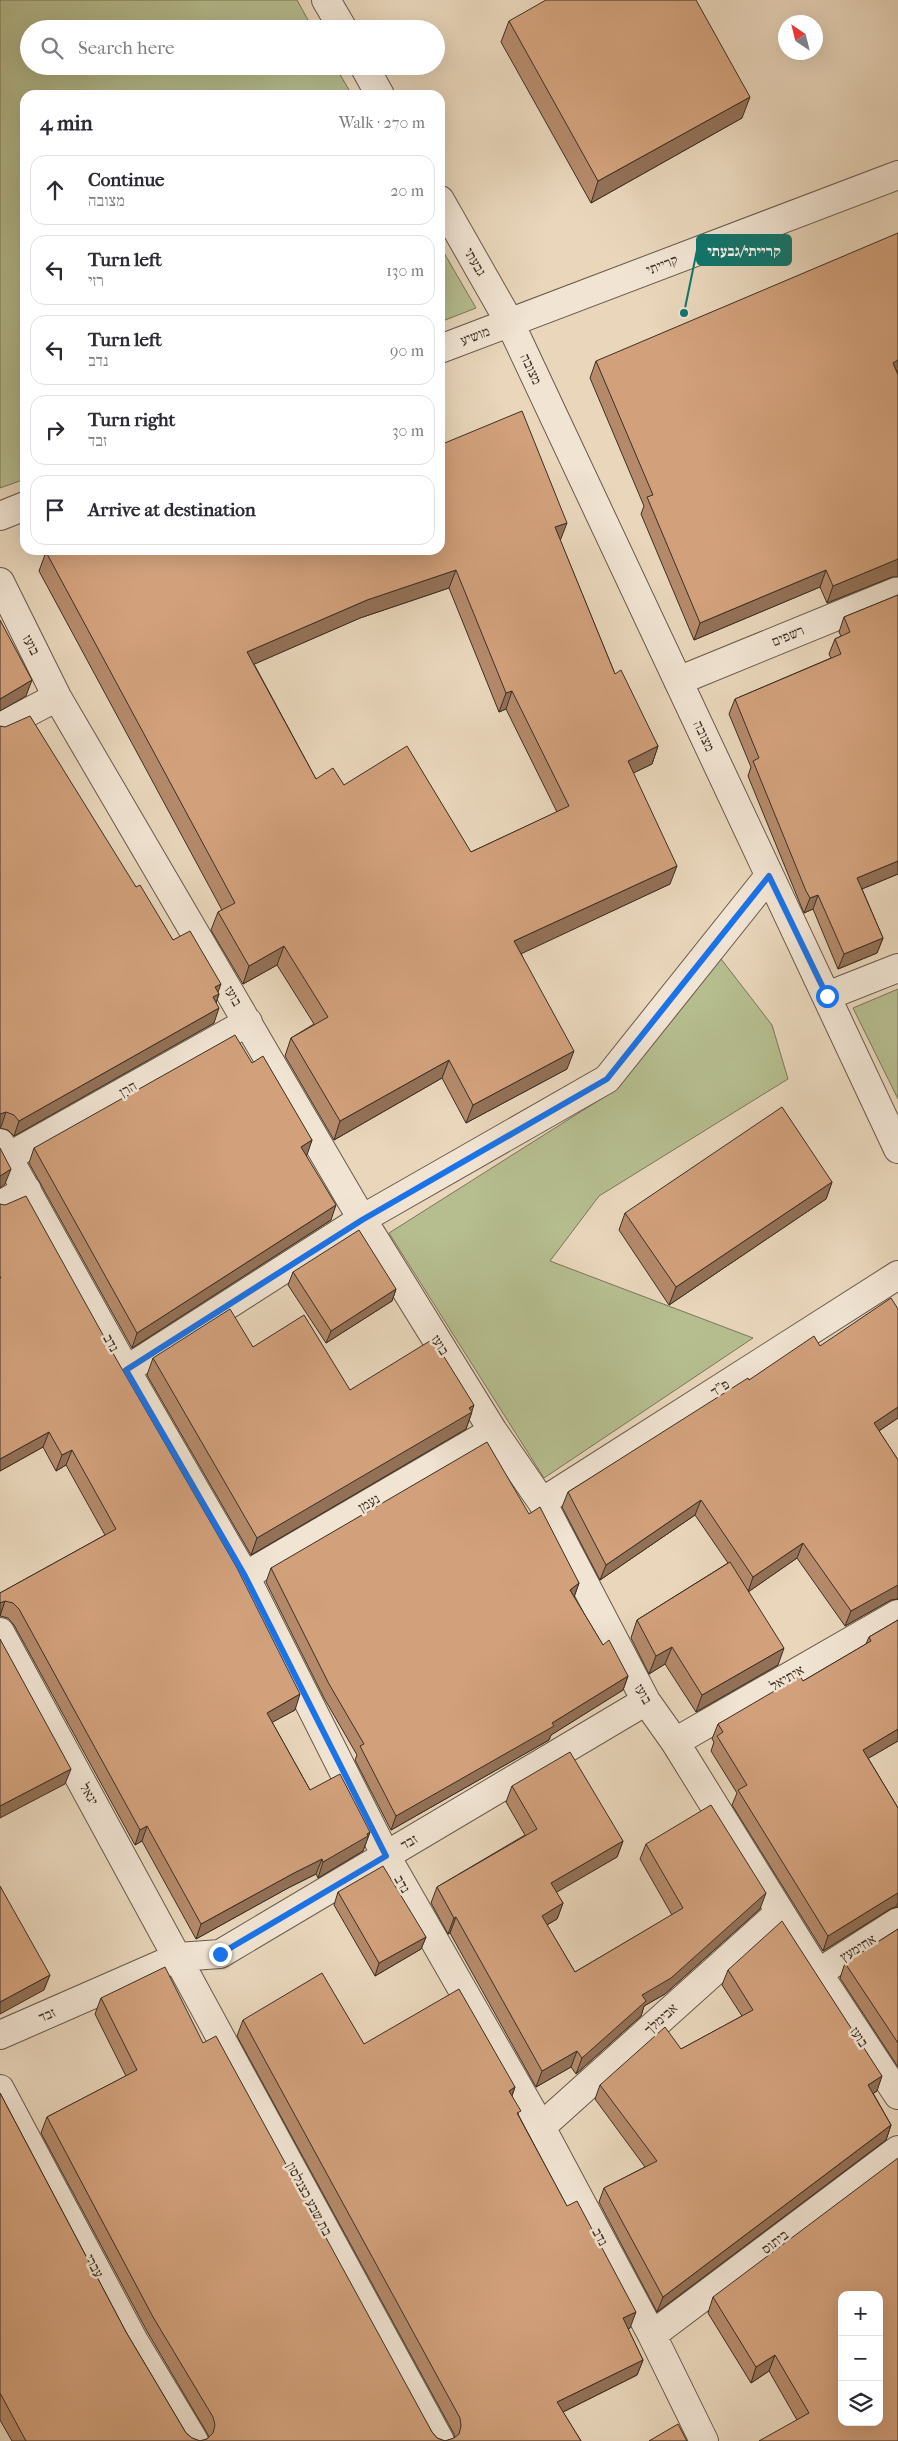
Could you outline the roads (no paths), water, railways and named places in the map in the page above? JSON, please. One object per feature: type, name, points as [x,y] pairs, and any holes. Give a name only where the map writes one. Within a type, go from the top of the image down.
[{"type":"street","points":[[326,0],[337,20]]},
{"type":"street","points":[[369,75],[377,90]]},
{"type":"street","name":"קרייתי","points":[[510,323],[898,175]]},
{"type":"street","name":"גבעתי","points":[[445,209],[510,323]]},
{"type":"street","name":"מושיע","points":[[445,347],[510,323]]},
{"type":"street","name":"מצובה","points":[[510,323],[898,1149]]},
{"type":"street","points":[[0,516],[20,508]]},
{"type":"street","name":"בועז","points":[[0,582],[58,697],[362,1220],[493,1431],[542,1502],[646,1701],[675,1742],[818,1974],[898,2095]]},
{"type":"street","name":"רשפים","points":[[678,681],[898,591]]},
{"type":"street","points":[[0,727],[58,697]]},
{"type":"street","points":[[126,1370],[362,1220],[607,1079],[769,876]]},
{"type":"street","points":[[827,996],[898,968]]},
{"type":"street","name":"הרן","points":[[4,1150],[248,1022]]},
{"type":"street","name":"נדב","points":[[4,1150],[126,1370],[245,1576],[386,1856],[541,2127],[652,2334],[704,2441]]},
{"type":"street","points":[[0,1205],[26,1190]]},
{"type":"street","name":"פ\"ד","points":[[542,1502],[898,1275]]},
{"type":"street","name":"נעמן","points":[[245,1576],[493,1431]]},
{"type":"street","name":"איתיאל","points":[[675,1742],[898,1614]]},
{"type":"street","name":"יגאל","points":[[0,1632],[178,1957]]},
{"type":"street","name":"זבד","points":[[0,2035],[178,1957],[220,1954],[646,1701]]},
{"type":"street","name":"אבימלך","points":[[541,2127],[780,1912]]},
{"type":"street","name":"אחימעץ","points":[[818,1974],[898,1922]]},
{"type":"street","name":"בת שבע כצנלסון","points":[[178,1957],[440,2441]]},
{"type":"street","name":"עברי","points":[[0,2088],[134,2341],[194,2441]]},
{"type":"street","name":"ביתוס","points":[[652,2334],[898,2150]]},
{"type":"place","name":"קרייתי/גבעתי","points":[[684,313]]}]
